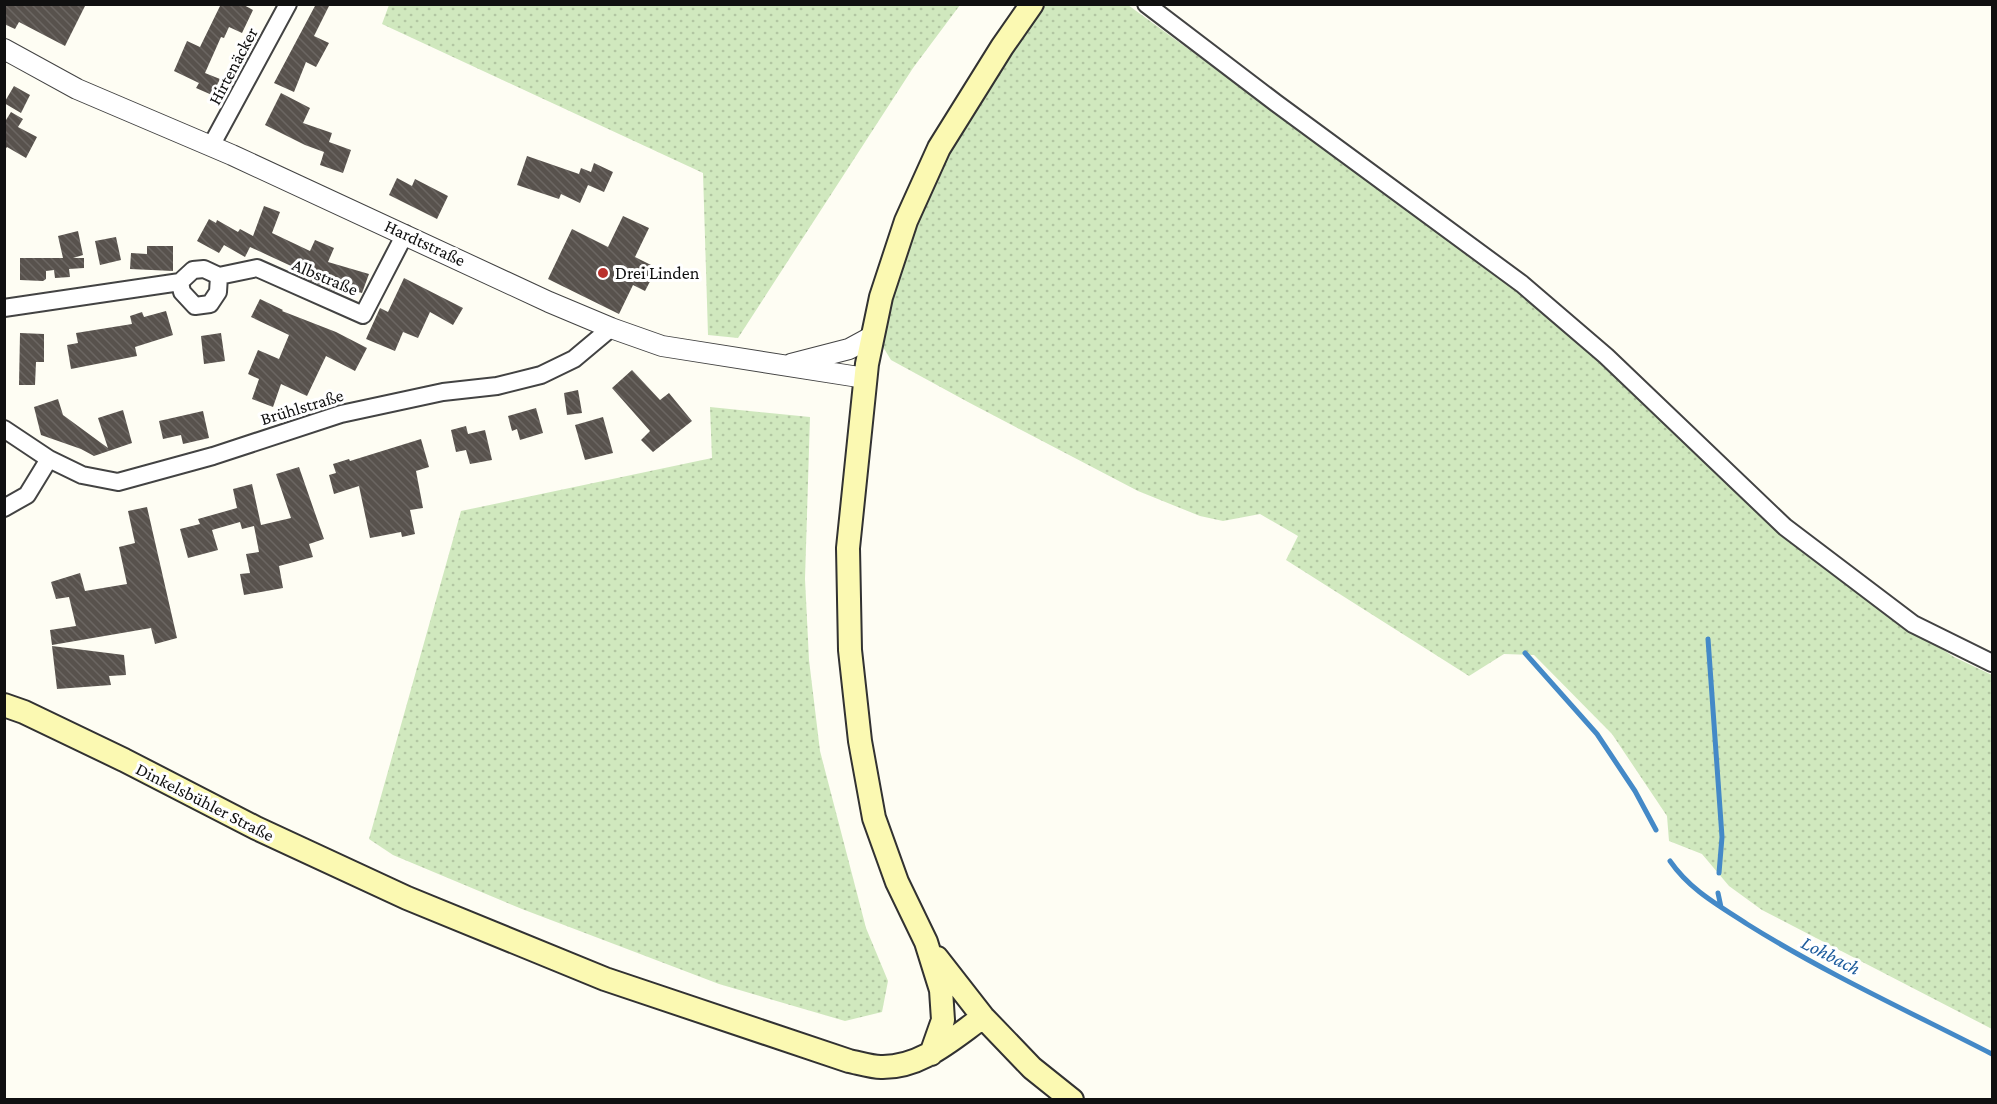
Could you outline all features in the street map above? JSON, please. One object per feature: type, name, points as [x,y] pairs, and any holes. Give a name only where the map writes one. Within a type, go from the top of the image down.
[{"type":"main road","points":[[931,1054],[943,1020],[941,990],[926,942],[897,882],[874,818],[860,741],[850,650],[848,548],[865,378],[881,297],[906,221],[939,148],[1002,47],[1032,4]]},
{"type":"main road","name":"Dinkelsbühler Straße","points":[[4,705],[34,717],[256,828],[407,898],[605,979],[849,1061],[881,1067],[908,1064],[931,1054],[983,1017]]},
{"type":"main road","points":[[926,942],[983,1017],[1032,1068],[1072,1100]]},
{"type":"street","name":"Hirtenäcker","points":[[212,146],[288,4]]},
{"type":"street","points":[[1146,4],[1522,284],[1606,357],[1785,526],[1913,624],[1992,663]]},
{"type":"street","name":"Hardtstraße","points":[[4,49],[77,88],[212,146],[549,302],[611,328],[662,346],[865,378]]},
{"type":"street","name":"Albstraße","points":[[4,308],[180,282],[194,270],[204,269],[219,276],[256,268],[363,315],[405,234]]},
{"type":"street","points":[[180,282],[182,292],[195,306],[210,304],[218,292],[219,276]]},
{"type":"street","name":"Brühlstraße","points":[[4,429],[49,459],[82,475],[118,482],[213,456],[341,414],[443,392],[497,386],[541,375],[574,359],[611,328]]},
{"type":"street","points":[[784,366],[849,349],[873,336]]},
{"type":"street","points":[[4,508],[27,495],[49,459]]},
{"type":"green space","points":[[389,4],[960,5],[913,68],[738,338],[708,335],[703,173],[382,24]]},
{"type":"green space","points":[[1043,5],[1128,5],[1527,296],[1630,389],[1768,520],[1858,594],[1954,657],[1992,675],[1992,1029],[1762,910],[1729,886],[1702,854],[1669,841],[1667,816],[1612,734],[1534,655],[1504,654],[1469,676],[1286,560],[1298,536],[1260,514],[1223,521],[1200,516],[1138,491],[891,360],[883,347],[890,306],[916,221],[951,150],[992,82]]},
{"type":"green space","points":[[710,407],[810,417],[805,579],[809,660],[820,751],[866,928],[888,981],[882,1012],[845,1021],[719,984],[522,909],[393,855],[369,839],[461,511],[712,458]]},
{"type":"building","points":[[4,4],[86,4],[65,46],[19,22],[15,29],[4,24]]},
{"type":"building","points":[[221,4],[242,4],[253,10],[242,33],[229,27],[224,38],[221,37],[205,73],[220,79],[212,95],[196,88],[199,83],[174,71],[187,41],[200,47]]},
{"type":"building","points":[[316,4],[330,4],[314,36],[329,43],[316,67],[306,62],[294,92],[274,83]]},
{"type":"building","points":[[14,86],[30,95],[21,113],[4,103]]},
{"type":"building","points":[[281,93],[310,108],[303,123],[332,133],[329,142],[351,150],[343,173],[320,165],[324,152],[265,125]]},
{"type":"building","points":[[11,112],[23,119],[18,127],[37,137],[26,158],[7,147],[4,151],[4,119],[6,120]]},
{"type":"building","points":[[527,156],[579,174],[581,168],[591,172],[594,163],[613,172],[604,192],[588,185],[580,203],[561,194],[559,199],[517,185]]},
{"type":"building","points":[[397,178],[412,186],[415,179],[448,196],[437,219],[389,195]]},
{"type":"building","points":[[264,206],[280,212],[272,233],[310,251],[315,240],[334,248],[328,262],[369,274],[362,293],[337,286],[335,291],[300,276],[302,271],[250,247],[245,257],[224,245],[219,253],[197,241],[209,219],[216,223],[217,220],[238,232],[240,229],[253,236]]},
{"type":"building","name":"Drei Linden","points":[[623,216],[649,228],[635,257],[657,268],[645,291],[633,285],[619,314],[548,279],[572,229],[608,247]]},
{"type":"building","points":[[78,231],[83,255],[73,258],[84,258],[84,268],[69,269],[70,277],[55,278],[54,270],[46,271],[46,279],[43,281],[20,280],[20,258],[63,258],[58,236]]},
{"type":"building","points":[[116,237],[121,260],[100,265],[95,241]]},
{"type":"building","points":[[147,246],[173,246],[173,271],[130,269],[131,253],[147,254]]},
{"type":"building","points":[[404,278],[463,308],[453,325],[430,312],[418,338],[403,332],[395,351],[366,339],[380,308],[388,312]]},
{"type":"building","points":[[260,299],[367,348],[355,371],[326,356],[307,396],[281,384],[273,407],[252,399],[259,379],[248,374],[258,350],[279,359],[289,335],[251,317]]},
{"type":"building","points":[[166,311],[173,335],[135,347],[137,356],[71,369],[67,345],[78,343],[76,333],[132,324],[130,316],[142,312],[144,317]]},
{"type":"building","points":[[20,333],[44,334],[44,362],[36,362],[35,385],[19,385]]},
{"type":"building","points":[[221,333],[225,361],[204,364],[201,336]]},
{"type":"building","points":[[632,370],[660,400],[669,393],[692,421],[653,452],[641,440],[650,431],[612,388]]},
{"type":"building","points":[[578,390],[582,413],[567,415],[564,393]]},
{"type":"building","points":[[58,399],[63,415],[108,448],[98,418],[123,410],[132,443],[94,456],[41,435],[34,407]]},
{"type":"building","points":[[536,408],[543,433],[520,440],[517,429],[512,431],[508,416]]},
{"type":"building","points":[[203,411],[209,438],[183,444],[181,435],[163,439],[159,421]]},
{"type":"building","points":[[603,417],[613,453],[585,460],[575,425]]},
{"type":"building","points":[[466,426],[468,434],[485,430],[492,460],[470,464],[466,450],[456,452],[451,430]]},
{"type":"building","points":[[421,439],[429,467],[416,471],[423,508],[410,510],[415,534],[402,537],[401,532],[370,538],[359,486],[334,494],[329,475],[336,473],[333,464]]},
{"type":"building","points":[[299,467],[324,539],[309,544],[313,557],[279,566],[283,588],[244,595],[240,574],[250,573],[246,554],[259,552],[254,526],[242,529],[240,522],[212,530],[218,550],[188,558],[180,529],[200,524],[198,519],[237,508],[233,489],[252,484],[261,525],[291,518],[276,474]]},
{"type":"building","points":[[147,507],[177,638],[155,644],[151,628],[52,645],[50,630],[76,626],[69,597],[56,599],[51,582],[80,573],[85,591],[127,584],[119,547],[135,543],[128,511]]},
{"type":"building","points":[[52,646],[124,655],[126,675],[109,676],[111,685],[57,689]]},
{"type":"waterway","points":[[1708,639],[1722,837],[1719,873]]},
{"type":"waterway","name":"Lohbach","points":[[1525,653],[1597,734],[1635,791],[1656,830]]},
{"type":"waterway","name":"Lohbach","points":[[1670,861],[1686,880],[1705,896],[1777,942],[1837,976],[1992,1054]]},
{"type":"waterway","points":[[1718,893],[1721,907]]},
{"type":"place","name":"Drei Linden","points":[[603,273]]}]
